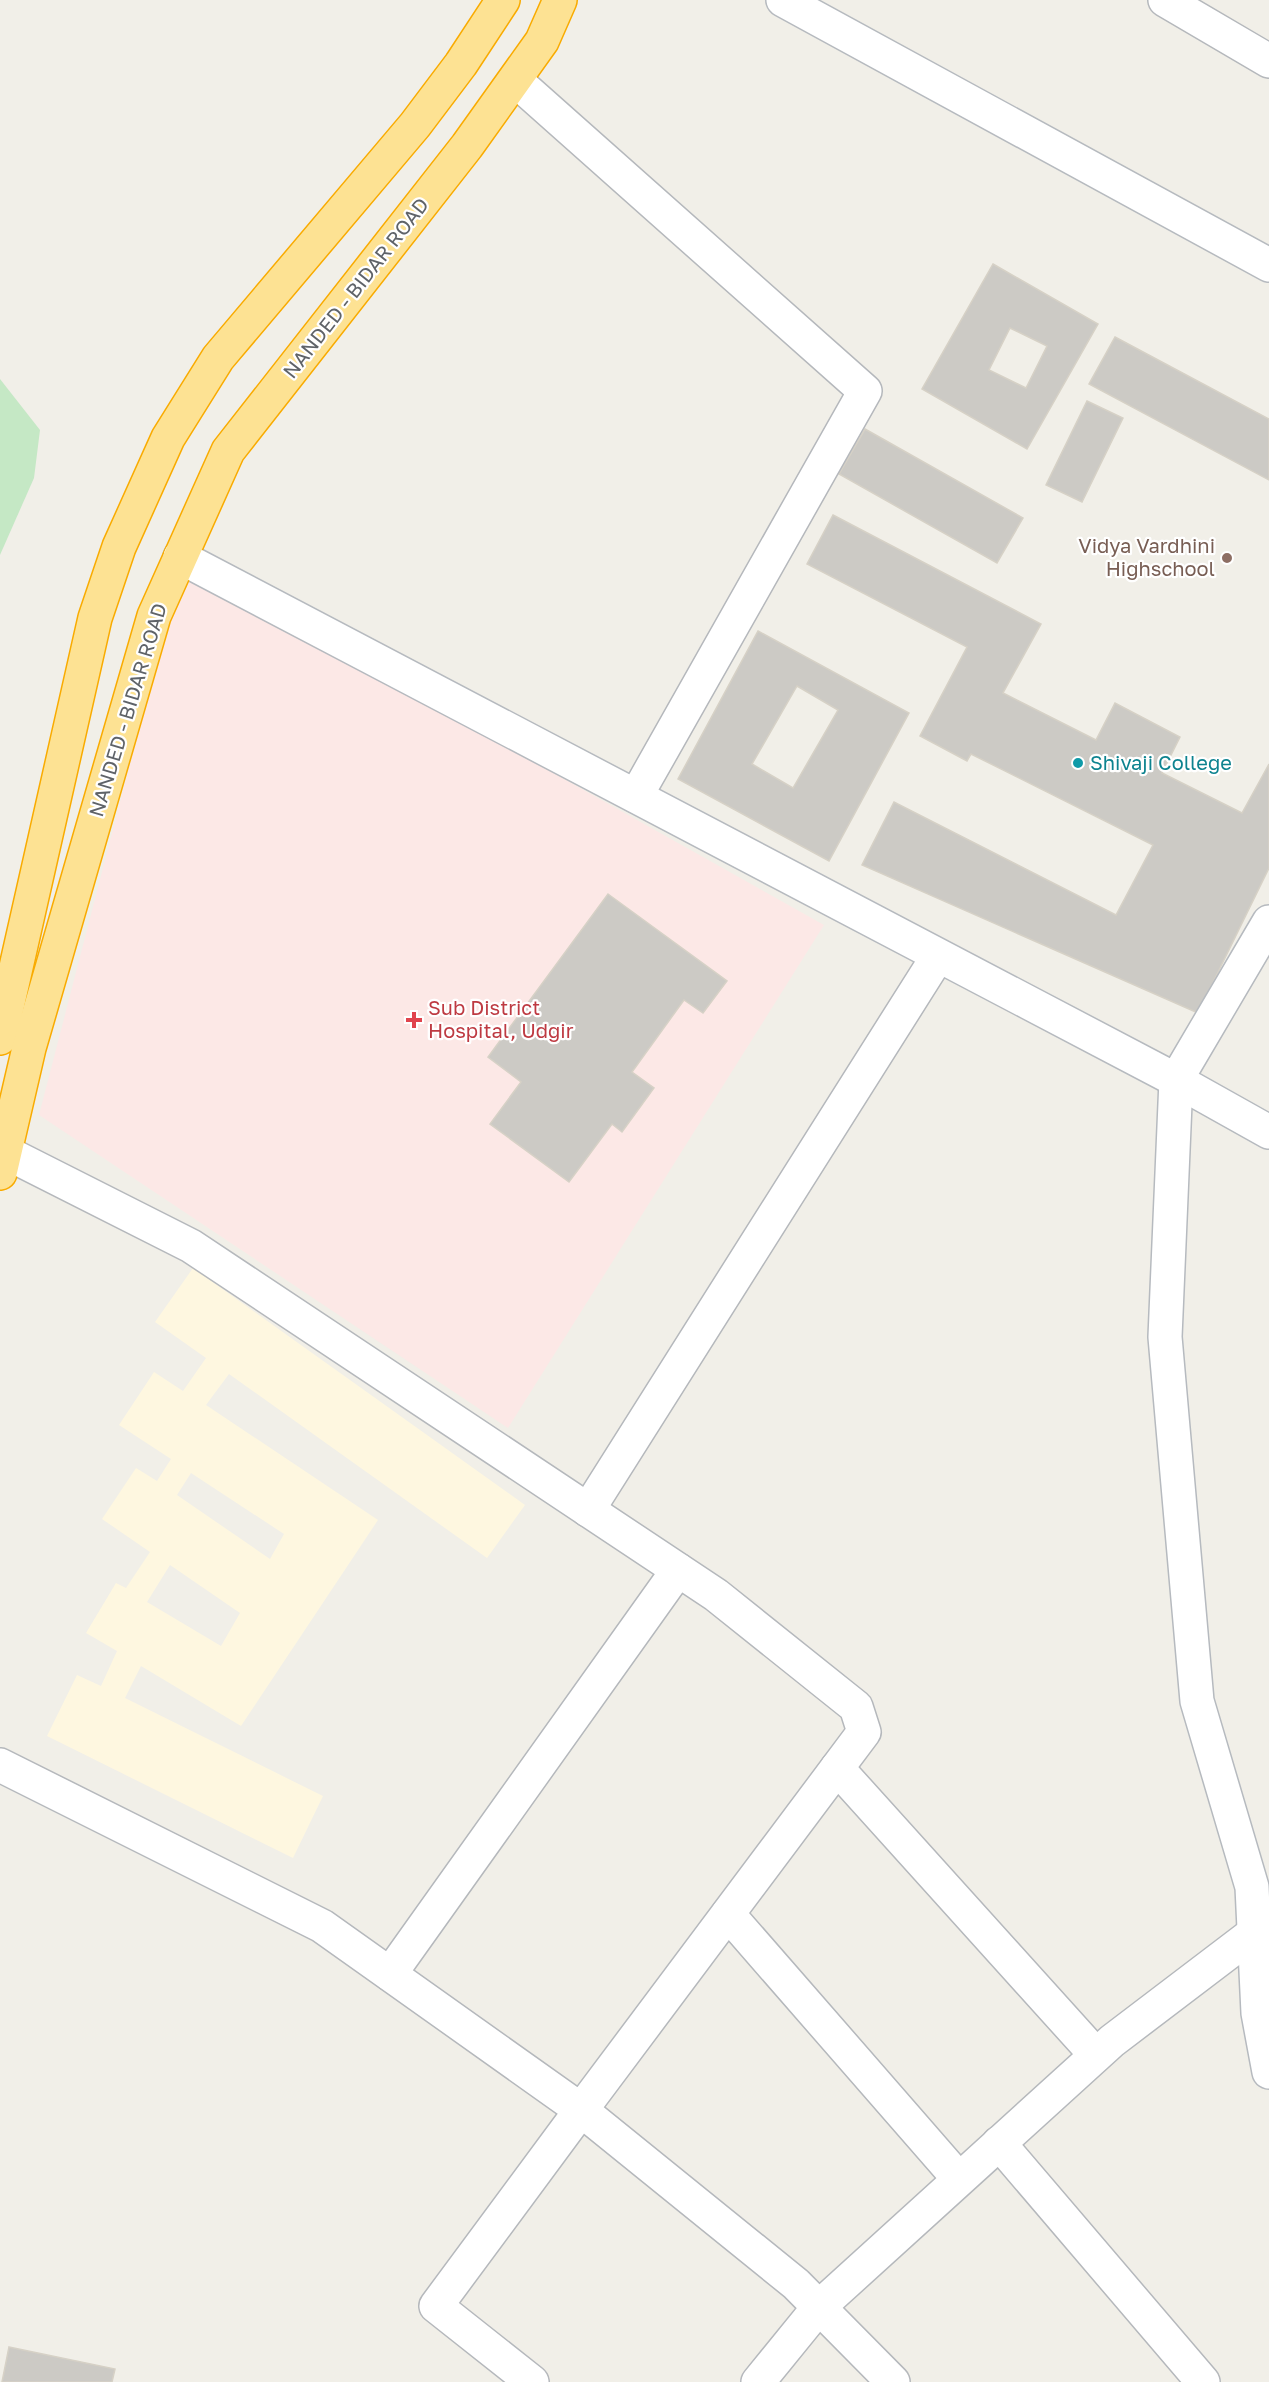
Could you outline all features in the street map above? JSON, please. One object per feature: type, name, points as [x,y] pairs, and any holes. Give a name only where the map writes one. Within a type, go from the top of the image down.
[{"type":"highway","points":[[0,1038],[95,618],[119,547],[168,438],[218,358],[415,125],[461,64],[503,0]]},
{"type":"highway","name":"NANDED - BIDAR ROAD","points":[[2,1162],[29,1048],[154,616],[228,451],[467,146],[542,41],[560,0]]},
{"type":"street","points":[[783,0],[1269,265]]},
{"type":"street","points":[[1165,0],[1269,62]]},
{"type":"street","points":[[515,80],[865,391],[636,796]]},
{"type":"street","points":[[180,557],[1176,1080],[1269,1132]]},
{"type":"street","points":[[1269,922],[1176,1080],[1165,1337],[1197,1701],[1261,1886],[1254,1933],[1258,2013],[1269,2073]]},
{"type":"street","points":[[588,1510],[939,956]]},
{"type":"street","points":[[2,1162],[191,1246],[716,1595],[856,1707],[864,1732],[436,2306],[532,2382]]},
{"type":"street","points":[[390,1974],[678,1570]]},
{"type":"street","points":[[0,1765],[322,1926],[581,2110],[796,2284],[893,2382]]},
{"type":"street","points":[[837,1768],[1096,2055]]},
{"type":"street","points":[[728,1914],[959,2179]]},
{"type":"street","points":[[758,2382],[819,2307],[959,2179],[1096,2055],[1254,1933]]},
{"type":"street","points":[[999,2143],[1203,2382]]},
{"type":"shaded area","name":"Sub District Hospital, Udgir","points":[[190,579],[386,679],[824,925],[508,1428],[39,1115],[167,621]]},
{"type":"shaded area","points":[[193,1268],[525,1505],[487,1558],[229,1374],[206,1405],[378,1520],[241,1726],[141,1666],[125,1698],[323,1796],[293,1858],[47,1736],[77,1675],[101,1686],[117,1651],[86,1633],[116,1583],[126,1588],[150,1552],[102,1519],[136,1468],[157,1481],[171,1459],[119,1425],[154,1372],[183,1391],[206,1358],[155,1322]],"holes":[[[191,1473],[284,1534],[270,1559],[177,1495]],[[170,1565],[240,1613],[221,1646],[147,1602]]]},
{"type":"green space","points":[[0,379],[40,430],[34,478],[0,555]]},
{"type":"building","points":[[993,264],[1098,324],[1027,449],[922,389]],"holes":[[[1010,328],[1047,346],[1026,388],[989,370]]]},
{"type":"building","points":[[1115,337],[1269,419],[1269,480],[1089,384]]},
{"type":"building","points":[[1087,401],[1123,418],[1082,502],[1046,485]]},
{"type":"building","points":[[865,429],[1023,518],[997,563],[839,474]]},
{"type":"building","name":"Shivaji College","points":[[833,515],[1041,624],[1003,693],[1096,740],[1115,703],[1180,737],[1162,773],[1242,813],[1269,764],[1269,868],[1198,1013],[862,865],[894,802],[1116,915],[1153,845],[971,754],[967,761],[920,736],[967,647],[807,564]]},
{"type":"building","points":[[758,631],[909,713],[829,861],[678,779]],"holes":[[[797,686],[838,710],[793,788],[752,764]]]},
{"type":"building","points":[[608,894],[727,981],[703,1013],[684,1000],[632,1072],[654,1088],[622,1132],[612,1124],[569,1182],[490,1124],[521,1082],[488,1057]]},
{"type":"building","points":[[9,2347],[115,2369],[112,2382],[2,2382]]},
{"type":"place","name":"Vidya Vardhini Highschool","points":[[1227,558]]},
{"type":"place","name":"Shivaji College","points":[[1078,763]]},
{"type":"place","name":"Sub District Hospital, Udgir","points":[[414,1020]]}]
